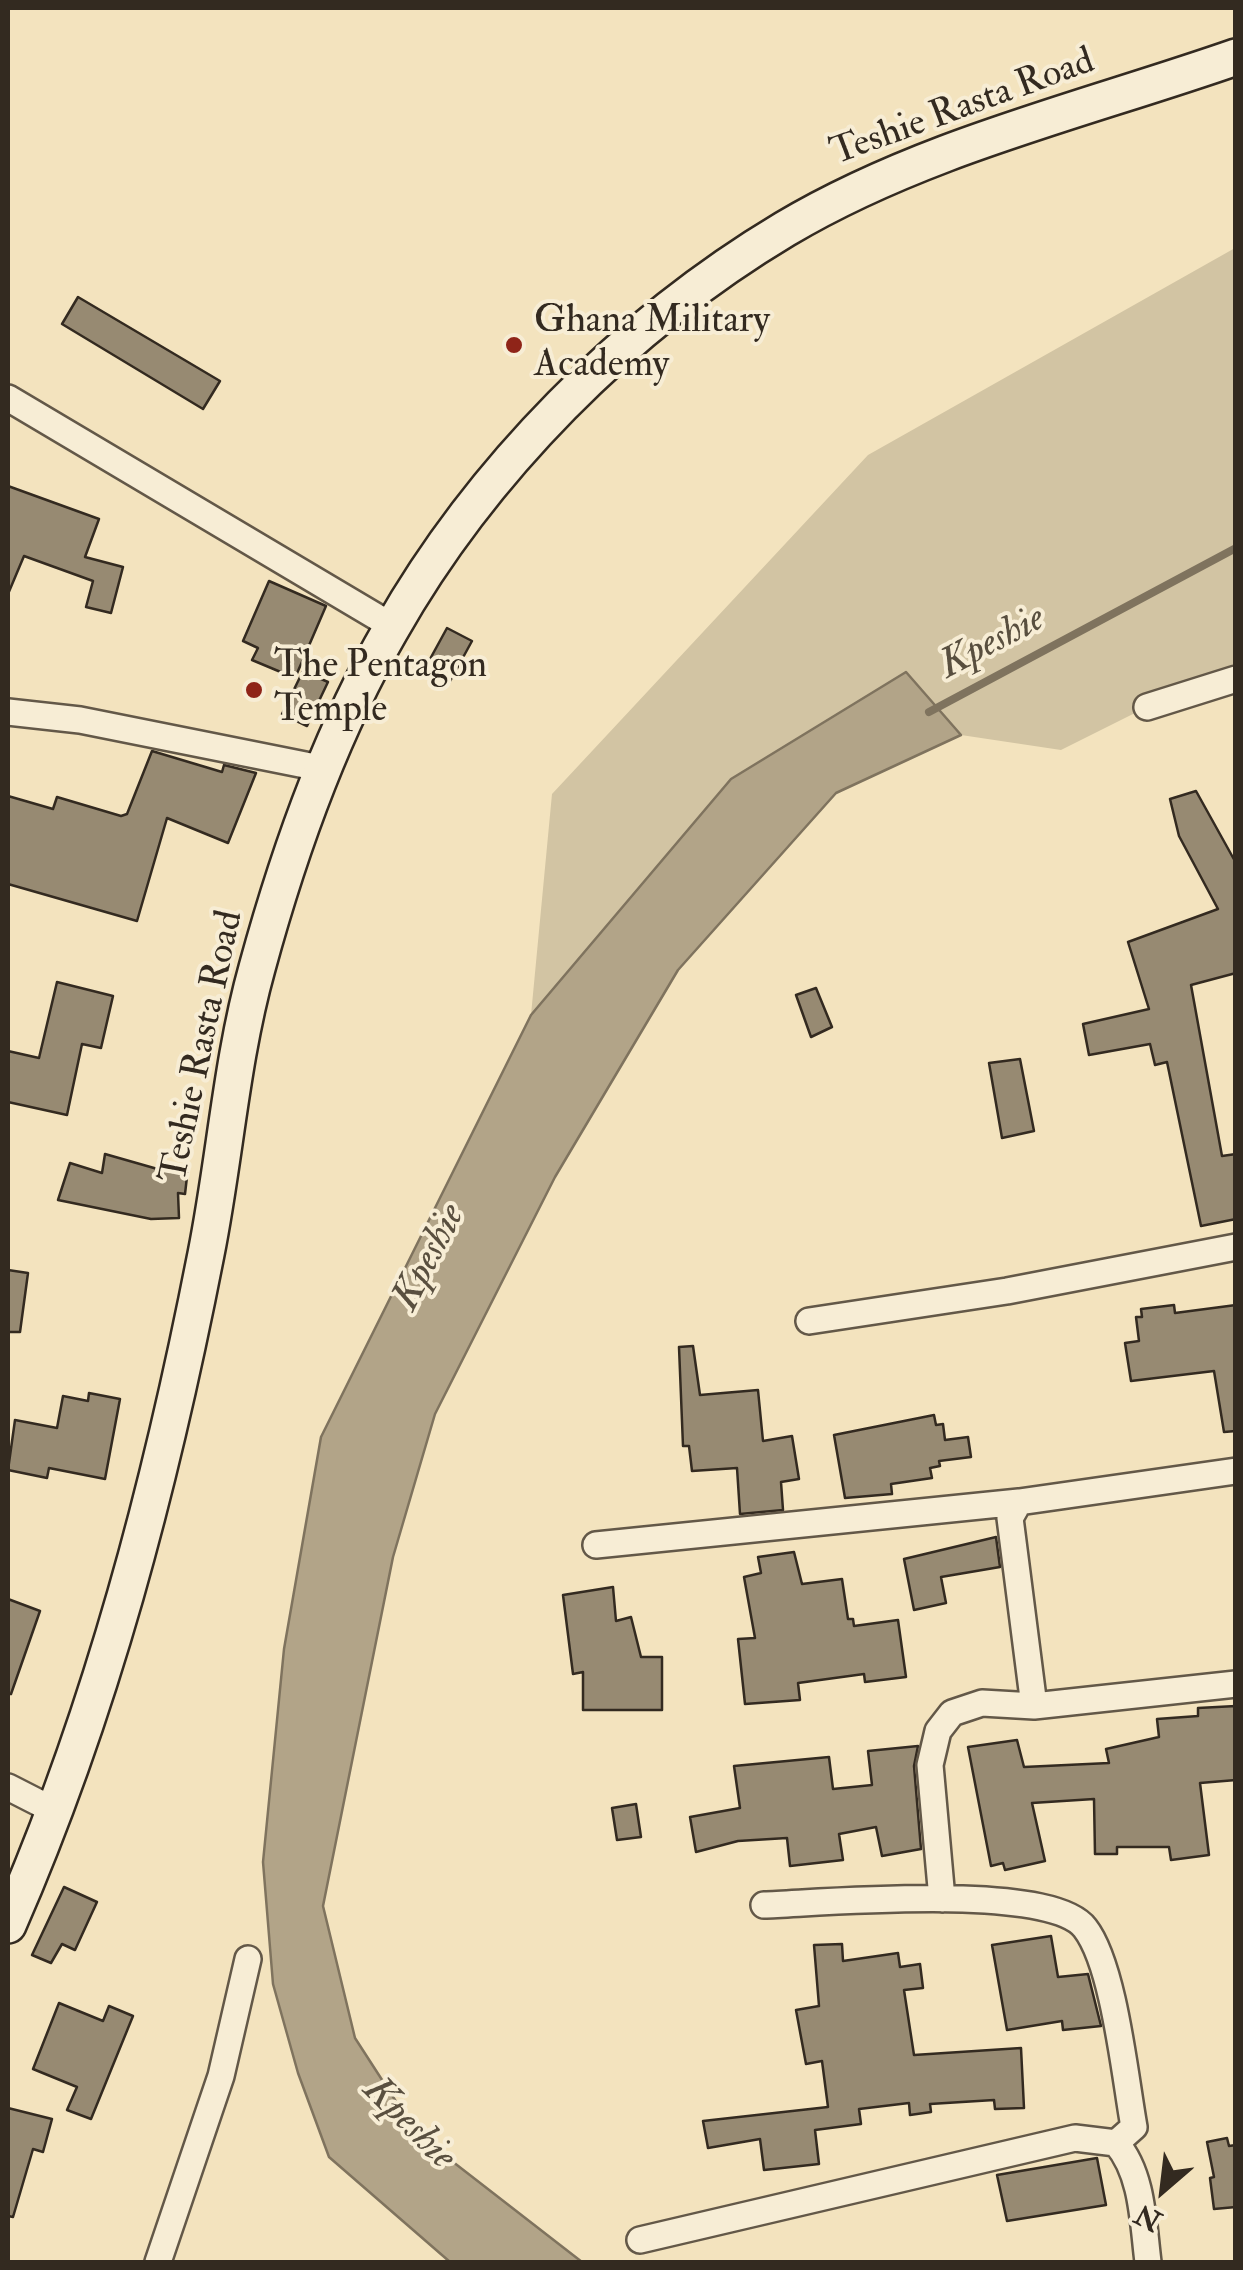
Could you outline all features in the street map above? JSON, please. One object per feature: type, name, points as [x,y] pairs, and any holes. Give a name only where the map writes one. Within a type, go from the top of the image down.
[{"type":"main road","name":"Teshie Rasta Road","points":[[8,1925],[57,1812],[138,1558],[206,1254],[256,970],[325,769],[392,626],[458,527],[544,427],[674,306],[731,264],[847,195],[910,167],[1236,56]]},
{"type":"street","points":[[8,398],[392,626]]},
{"type":"street","points":[[1147,707],[1236,679]]},
{"type":"street","points":[[8,712],[80,720],[325,769]]},
{"type":"street","points":[[809,1321],[1007,1291],[1236,1247]]},
{"type":"street","points":[[596,1545],[1018,1502],[1236,1471]]},
{"type":"street","points":[[1018,1502],[1010,1518],[1034,1706]]},
{"type":"street","points":[[942,1899],[930,1765],[938,1731],[952,1713],[982,1703],[1034,1706],[1236,1684]]},
{"type":"street","points":[[8,1787],[57,1812]]},
{"type":"street","points":[[764,1905],[942,1899],[1051,1907],[1084,1925],[1100,1955],[1134,2127],[1116,2143]]},
{"type":"street","points":[[158,2262],[221,2076],[248,1959]]},
{"type":"street","points":[[640,2240],[1031,2145],[1074,2138],[1116,2143],[1128,2156],[1138,2190],[1148,2262]]},
{"type":"shaded area","points":[[1235,248],[1235,663],[1061,750],[961,735],[907,673],[731,779],[531,1015],[552,794],[868,455]]},
{"type":"water","points":[[906,672],[961,735],[836,793],[678,970],[555,1177],[435,1414],[393,1557],[323,1906],[355,2038],[417,2134],[582,2262],[450,2262],[329,2157],[298,2073],[273,1984],[263,1862],[284,1649],[321,1437],[531,1015],[731,779]]},
{"type":"building","points":[[78,297],[220,381],[203,409],[62,324]]},
{"type":"building","points":[[8,486],[99,519],[85,557],[123,567],[111,613],[86,607],[93,581],[24,556],[8,594]]},
{"type":"building","points":[[269,581],[326,606],[295,678],[252,660],[258,648],[243,641]]},
{"type":"building","points":[[447,628],[472,641],[449,683],[424,670]]},
{"type":"building","points":[[303,671],[328,682],[307,726],[282,714]]},
{"type":"building","points":[[152,751],[222,772],[224,765],[256,773],[228,843],[167,818],[137,921],[8,884],[8,796],[53,809],[57,797],[121,816],[127,814]]},
{"type":"building","points":[[1196,791],[1236,863],[1236,973],[1191,985],[1222,1156],[1236,1154],[1236,1219],[1201,1226],[1167,1062],[1155,1065],[1150,1044],[1089,1055],[1083,1024],[1149,1009],[1128,942],[1218,909],[1179,836],[1170,799]]},
{"type":"building","points":[[57,982],[113,996],[101,1048],[82,1044],[67,1115],[8,1102],[8,1051],[39,1058]]},
{"type":"building","points":[[816,988],[832,1027],[811,1037],[796,995]]},
{"type":"building","points":[[1020,1059],[1034,1131],[1002,1138],[989,1063]]},
{"type":"building","points":[[105,1154],[161,1170],[162,1163],[188,1168],[185,1194],[178,1193],[179,1218],[151,1219],[58,1200],[70,1163],[102,1173]]},
{"type":"building","points":[[8,1270],[28,1273],[20,1332],[8,1332]]},
{"type":"building","points":[[1174,1305],[1175,1313],[1236,1305],[1236,1431],[1224,1432],[1214,1371],[1131,1381],[1125,1343],[1139,1341],[1136,1317],[1142,1317],[1141,1309]]},
{"type":"building","points":[[693,1346],[700,1395],[758,1390],[763,1441],[792,1436],[799,1479],[781,1482],[783,1510],[740,1514],[737,1468],[692,1471],[689,1446],[683,1446],[679,1347]]},
{"type":"building","points":[[89,1393],[120,1399],[105,1479],[49,1468],[47,1478],[8,1470],[15,1420],[57,1428],[63,1396],[88,1401]]},
{"type":"building","points":[[934,1415],[936,1425],[943,1424],[945,1440],[968,1437],[971,1457],[939,1461],[940,1466],[930,1468],[932,1478],[891,1484],[892,1494],[845,1498],[834,1435]]},
{"type":"building","points":[[996,1537],[1000,1567],[941,1577],[946,1603],[914,1610],[904,1559]]},
{"type":"building","points":[[794,1552],[802,1584],[842,1579],[848,1619],[853,1619],[854,1626],[898,1620],[906,1677],[865,1682],[864,1674],[798,1683],[800,1700],[745,1704],[738,1639],[755,1638],[744,1577],[761,1573],[758,1557]]},
{"type":"building","points":[[613,1587],[616,1621],[631,1617],[641,1657],[662,1657],[662,1710],[583,1710],[583,1672],[573,1674],[563,1595]]},
{"type":"building","points":[[8,1599],[40,1611],[11,1694],[8,1694]]},
{"type":"building","points":[[1236,1706],[1236,1780],[1200,1783],[1209,1855],[1171,1860],[1169,1847],[1117,1847],[1117,1854],[1095,1854],[1094,1799],[1032,1803],[1045,1861],[1005,1870],[1003,1863],[991,1866],[968,1747],[1017,1740],[1024,1767],[1109,1763],[1106,1749],[1159,1737],[1157,1719],[1198,1716],[1198,1708]]},
{"type":"building","points":[[918,1746],[914,1766],[921,1849],[882,1856],[876,1827],[839,1834],[843,1860],[790,1866],[787,1838],[738,1841],[696,1852],[690,1817],[740,1808],[734,1766],[829,1757],[833,1789],[872,1785],[868,1751]]},
{"type":"building","points":[[636,1804],[641,1837],[617,1840],[612,1808]]},
{"type":"building","points":[[64,1887],[97,1902],[75,1950],[62,1944],[51,1963],[32,1955]]},
{"type":"building","points":[[1051,1936],[1058,1977],[1088,1974],[1101,2026],[1063,2030],[1062,2021],[1007,2030],[992,1945]]},
{"type":"building","points":[[842,1944],[843,1961],[898,1953],[900,1967],[920,1964],[923,1988],[904,1990],[914,2055],[1021,2048],[1024,2108],[995,2109],[994,2100],[930,2104],[931,2112],[910,2115],[909,2103],[859,2109],[861,2124],[815,2130],[819,2164],[764,2170],[760,2139],[708,2148],[703,2121],[828,2107],[822,2061],[806,2064],[796,2010],[819,2006],[814,1945]]},
{"type":"building","points":[[59,2003],[103,2021],[109,2006],[133,2016],[91,2119],[67,2110],[77,2087],[33,2069]]},
{"type":"building","points":[[8,2108],[52,2119],[43,2152],[33,2149],[13,2217],[8,2216]]},
{"type":"building","points":[[1227,2138],[1229,2146],[1236,2145],[1236,2207],[1214,2209],[1210,2178],[1214,2177],[1207,2142]]},
{"type":"building","points":[[1097,2158],[1106,2205],[1007,2221],[997,2175]]},
{"type":"waterway","name":"Kpeshie","points":[[929,712],[1236,548]]},
{"type":"place","name":"Ghana Military Academy","points":[[514,345]]},
{"type":"place","name":"The Pentagon Temple","points":[[254,690]]}]
